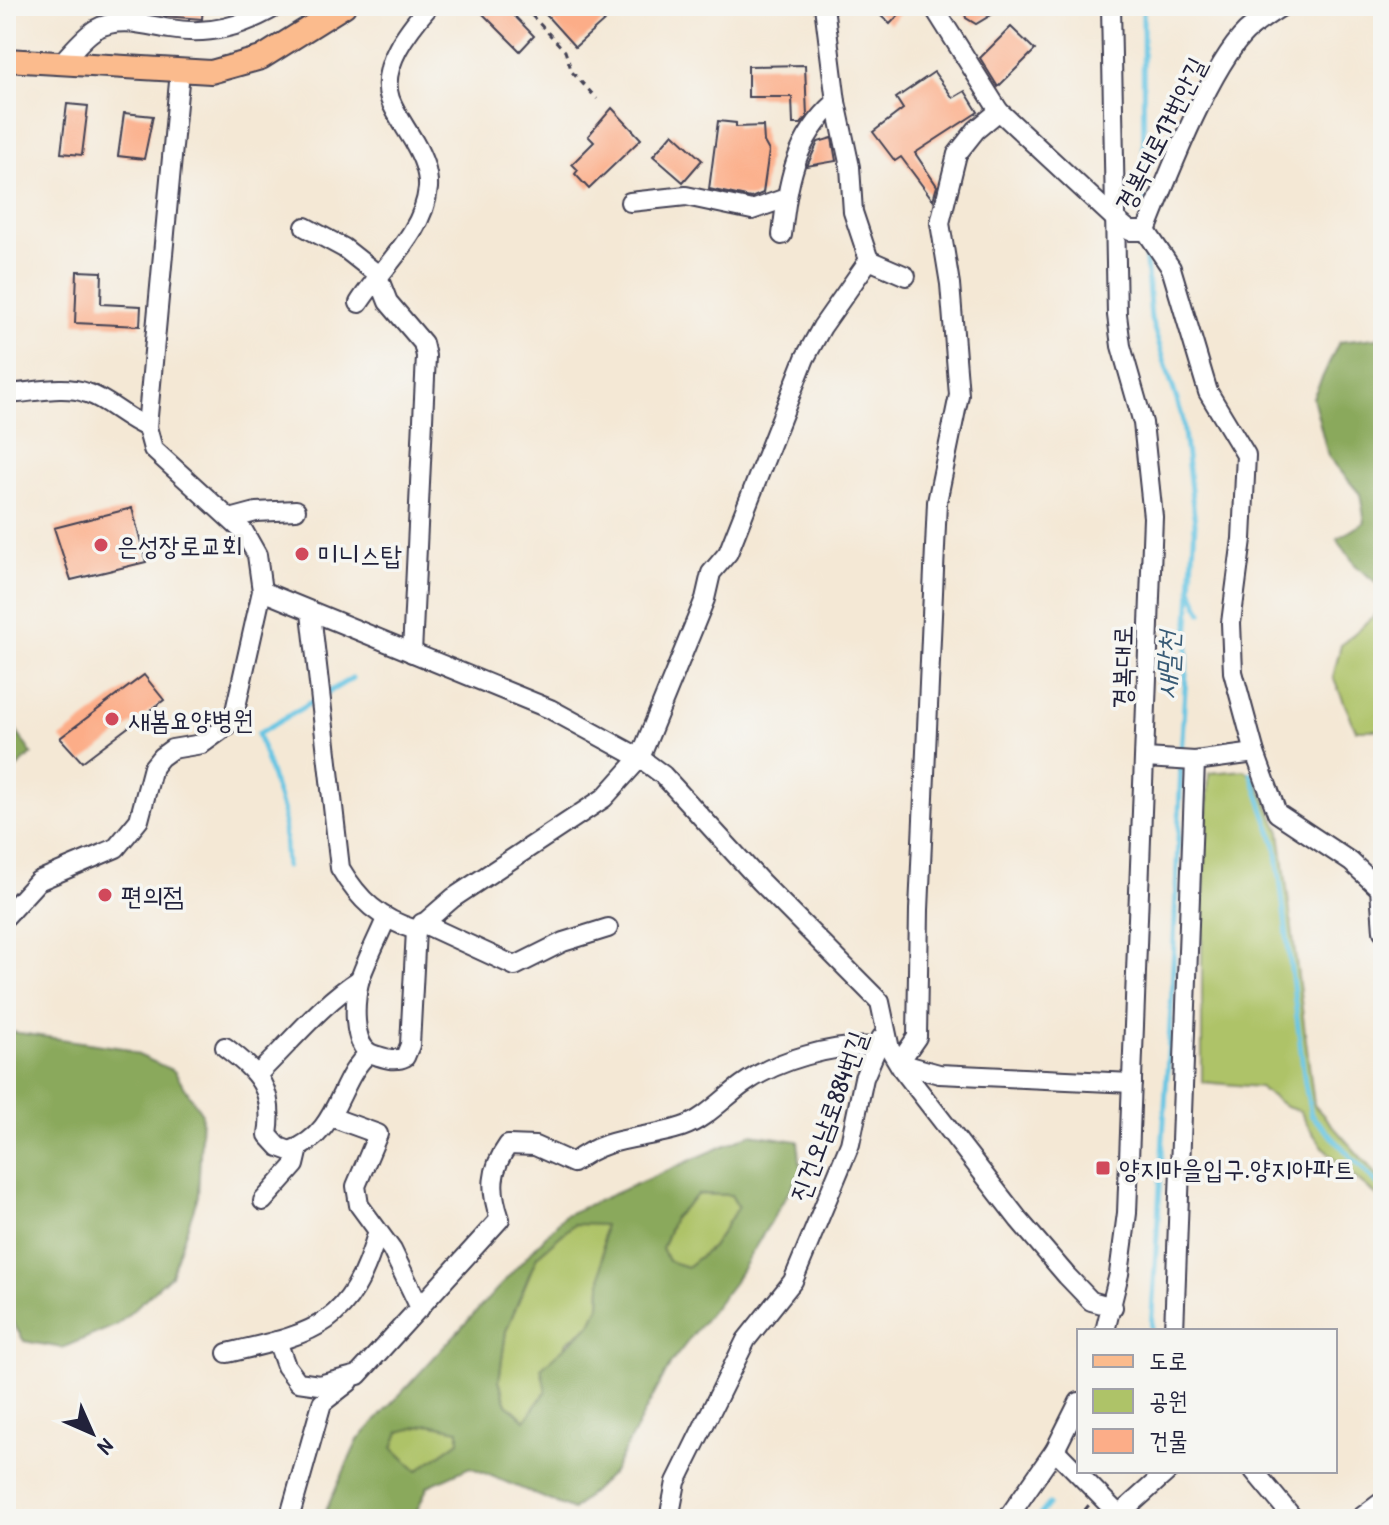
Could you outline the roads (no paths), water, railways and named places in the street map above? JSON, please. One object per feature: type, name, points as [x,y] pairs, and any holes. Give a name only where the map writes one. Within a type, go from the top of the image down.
[{"type":"main road","points":[[6,60],[211,72],[261,58],[344,6]]},
{"type":"street","points":[[60,64],[96,30],[113,24],[147,23],[170,29],[234,28],[277,6]]},
{"type":"street","points":[[359,303],[377,274],[408,237],[421,215],[428,187],[423,158],[389,97],[389,75],[394,55],[429,6]]},
{"type":"street","points":[[824,6],[836,102],[850,167],[853,212],[869,260],[906,276]]},
{"type":"street","name":"경복대로17번안길","points":[[933,6],[999,111],[1114,218],[1138,231],[1221,69],[1245,33],[1282,6]]},
{"type":"street","name":"경복대로","points":[[1106,1329],[1113,1307],[1124,1245],[1153,517],[1143,423],[1121,346],[1117,315],[1111,6]]},
{"type":"street","points":[[6,916],[38,881],[116,848],[139,820],[153,767],[161,757],[172,749],[202,744],[227,726],[235,711],[262,591],[257,555],[230,519],[153,449],[147,427],[180,71]]},
{"type":"street","points":[[782,235],[789,178],[804,142],[820,116],[836,102]]},
{"type":"street","points":[[899,1063],[917,1037],[919,910],[937,502],[959,395],[950,284],[940,223],[957,154],[976,130],[999,111]]},
{"type":"street","points":[[630,202],[686,196],[752,210],[786,198]]},
{"type":"street","points":[[305,227],[344,248],[377,274],[388,302],[423,343],[426,356],[412,653]]},
{"type":"street","points":[[1138,231],[1171,268],[1208,392],[1246,455],[1242,539],[1231,623],[1233,672],[1255,753],[1277,813],[1359,868],[1380,889],[1383,931]]},
{"type":"street","points":[[386,919],[360,979],[357,1014],[361,1047],[368,1054],[398,1060],[405,1057],[410,1045],[419,926],[453,898],[604,798],[640,758],[705,599],[711,573],[728,553],[805,358],[822,327],[869,260]]},
{"type":"street","points":[[6,394],[67,390],[89,393],[126,419],[147,427]]},
{"type":"street","points":[[230,519],[256,512],[296,510]]},
{"type":"street","points":[[262,591],[550,709],[640,758],[663,775],[761,882],[852,970],[880,1002],[890,1049],[899,1063],[1019,1220],[1067,1276],[1091,1301],[1113,1307]]},
{"type":"street","points":[[311,613],[340,868],[353,889],[386,919],[419,926],[515,966],[563,942],[608,928]]},
{"type":"street","points":[[1145,758],[1195,761],[1255,753]]},
{"type":"street","points":[[1174,1329],[1195,761]]},
{"type":"street","points":[[259,1073],[297,1038],[332,997],[360,979]]},
{"type":"street","name":"진건오남로884번길","points":[[669,1519],[676,1482],[746,1340],[793,1281],[850,1144],[864,1078],[875,1047],[887,1029]]},
{"type":"street","points":[[289,1519],[322,1403],[358,1375],[500,1219],[492,1195],[492,1175],[508,1145],[535,1146],[573,1163],[591,1149],[622,1138],[684,1127],[746,1082],[818,1052],[850,1045],[875,1047]]},
{"type":"street","points":[[225,1047],[259,1073],[271,1118],[268,1135],[279,1147],[290,1151],[299,1148],[331,1117],[359,1062],[368,1054]]},
{"type":"street","points":[[899,1063],[939,1074],[1132,1083]]},
{"type":"street","points":[[331,1117],[378,1134],[356,1186],[359,1205],[404,1270],[420,1308]]},
{"type":"street","points":[[263,1201],[295,1165],[299,1148]]},
{"type":"street","points":[[227,1353],[320,1328],[338,1312],[361,1279],[377,1234]]},
{"type":"street","points":[[277,1341],[286,1366],[298,1382],[319,1385],[358,1375]]},
{"type":"street","points":[[1007,1519],[1055,1450],[1077,1406]]},
{"type":"street","points":[[1055,1450],[1077,1472]]},
{"type":"street","points":[[1078,1473],[1121,1517],[1166,1473]]},
{"type":"street","points":[[1256,1473],[1294,1519]]},
{"type":"street","points":[[1359,1519],[1383,1501]]},
{"type":"waterway","name":"새말천","points":[[1143,6],[1144,217]]},
{"type":"waterway","name":"새말천","points":[[1144,239],[1151,319],[1182,416],[1195,523],[1181,755]]},
{"type":"waterway","points":[[1191,588],[1202,613]]},
{"type":"waterway","points":[[324,695],[352,678]]},
{"type":"waterway","points":[[286,866],[283,812],[258,734],[315,700]]},
{"type":"waterway","name":"새말천","points":[[1151,1329],[1172,992],[1181,765]]},
{"type":"waterway","points":[[1251,773],[1276,846],[1311,1115],[1383,1190]]},
{"type":"waterway","name":"새말천","points":[[1037,1519],[1049,1504]]},
{"type":"place","name":"은성장로교회","points":[[101,545]]},
{"type":"place","name":"미니스탑","points":[[302,554]]},
{"type":"place","name":"새봄요양병원","points":[[112,719]]},
{"type":"place","name":"편의점","points":[[105,895]]},
{"type":"place","name":"양지마을입구.양지아파트","points":[[1103,1168]]}]
